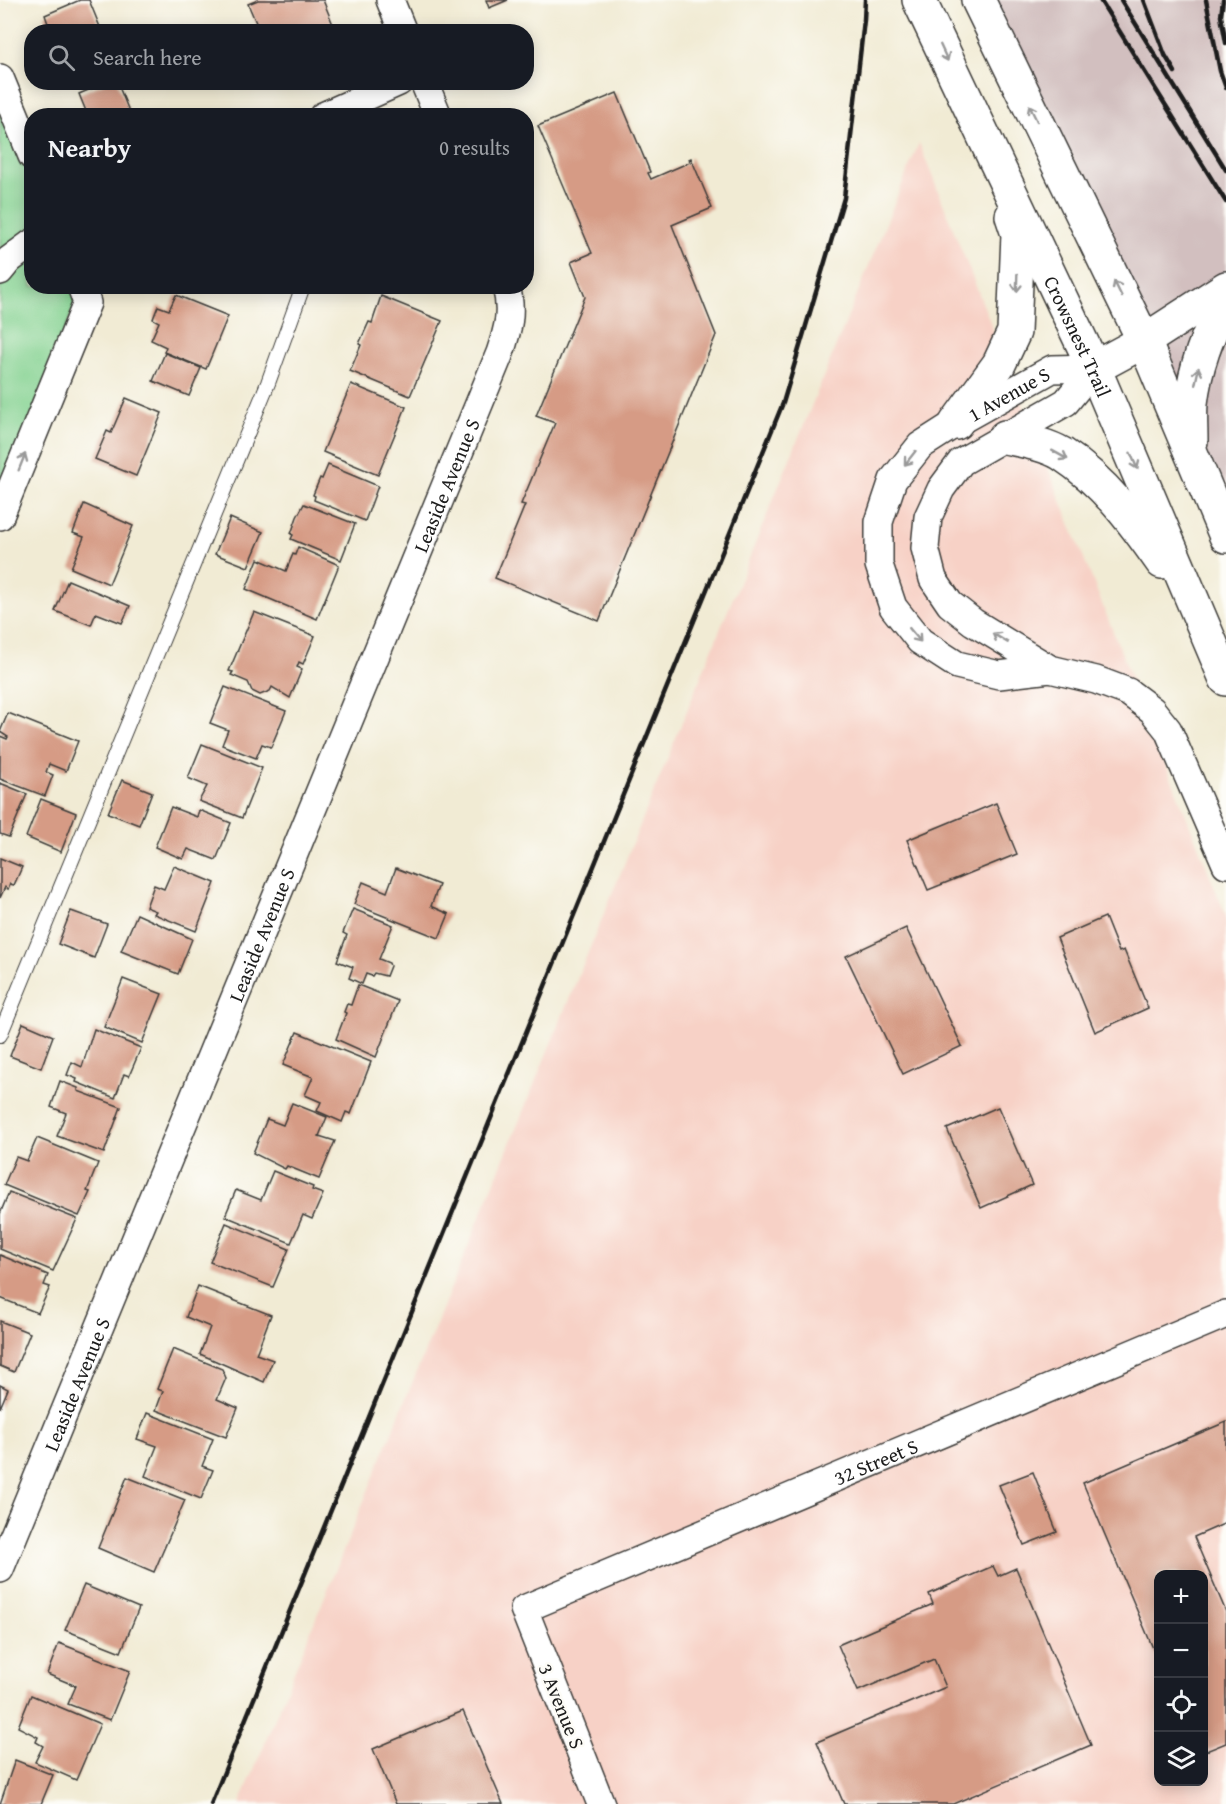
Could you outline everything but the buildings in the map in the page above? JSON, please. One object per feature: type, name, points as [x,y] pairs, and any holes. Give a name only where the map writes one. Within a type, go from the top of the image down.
[{"type":"main road","name":"Crowsnest Trail","points":[[919,0],[1094,368],[1226,679]]},
{"type":"main road","points":[[978,0],[1144,341],[1226,536]]},
{"type":"main road","points":[[956,423],[999,364],[1014,332],[1018,234],[998,165]]},
{"type":"main road","points":[[1094,368],[1144,341],[1226,288]]},
{"type":"main road","points":[[1192,454],[1191,404],[1200,358],[1217,317],[1226,303]]},
{"type":"main road","points":[[1005,437],[1031,442],[1060,453],[1089,474],[1128,515],[1199,616]]},
{"type":"street","points":[[390,0],[400,24]]},
{"type":"street","points":[[0,78],[24,136]]},
{"type":"street","points":[[340,108],[381,90]]},
{"type":"street","points":[[427,90],[435,108]]},
{"type":"street","points":[[0,271],[9,260],[24,249]]},
{"type":"street","points":[[0,516],[87,303],[84,294]]},
{"type":"street","name":"Leaside Avenue S","points":[[0,1569],[500,353],[509,325],[508,294]]},
{"type":"street","name":"1 Avenue S","points":[[1050,669],[999,675],[957,665],[920,641],[893,607],[879,565],[879,522],[893,480],[920,446],[1052,369],[1094,368]]},
{"type":"street","name":"1 Avenue S","points":[[1094,368],[1066,402],[961,462],[941,489],[928,518],[925,548],[933,579],[950,604],[973,622],[1050,669],[1096,680],[1128,692],[1152,710],[1168,730],[1226,864]]},
{"type":"street","name":"32 Street S","points":[[524,1609],[1226,1314]]},
{"type":"street","name":"3 Avenue S","points":[[524,1609],[601,1804]]},
{"type":"lane","points":[[0,1035],[268,383],[300,294]]},
{"type":"shaded area","points":[[978,0],[1226,0],[1226,537]]},
{"type":"shaded area","points":[[919,143],[1226,916],[1226,1804],[240,1804]]},
{"type":"green space","points":[[0,78],[24,138],[24,294],[79,294],[0,516]]},
{"type":"railway","points":[[211,1804],[783,403],[844,198],[865,0]]},
{"type":"railway","points":[[1100,0],[1226,202]]},
{"type":"railway","points":[[1121,0],[1226,170]]},
{"type":"railway","points":[[1144,0],[1165,55],[1175,72]]},
{"type":"railway","points":[[1206,0],[1220,71],[1226,88]]},
{"type":"railway","points":[[1223,0],[1221,16],[1226,43]]}]
